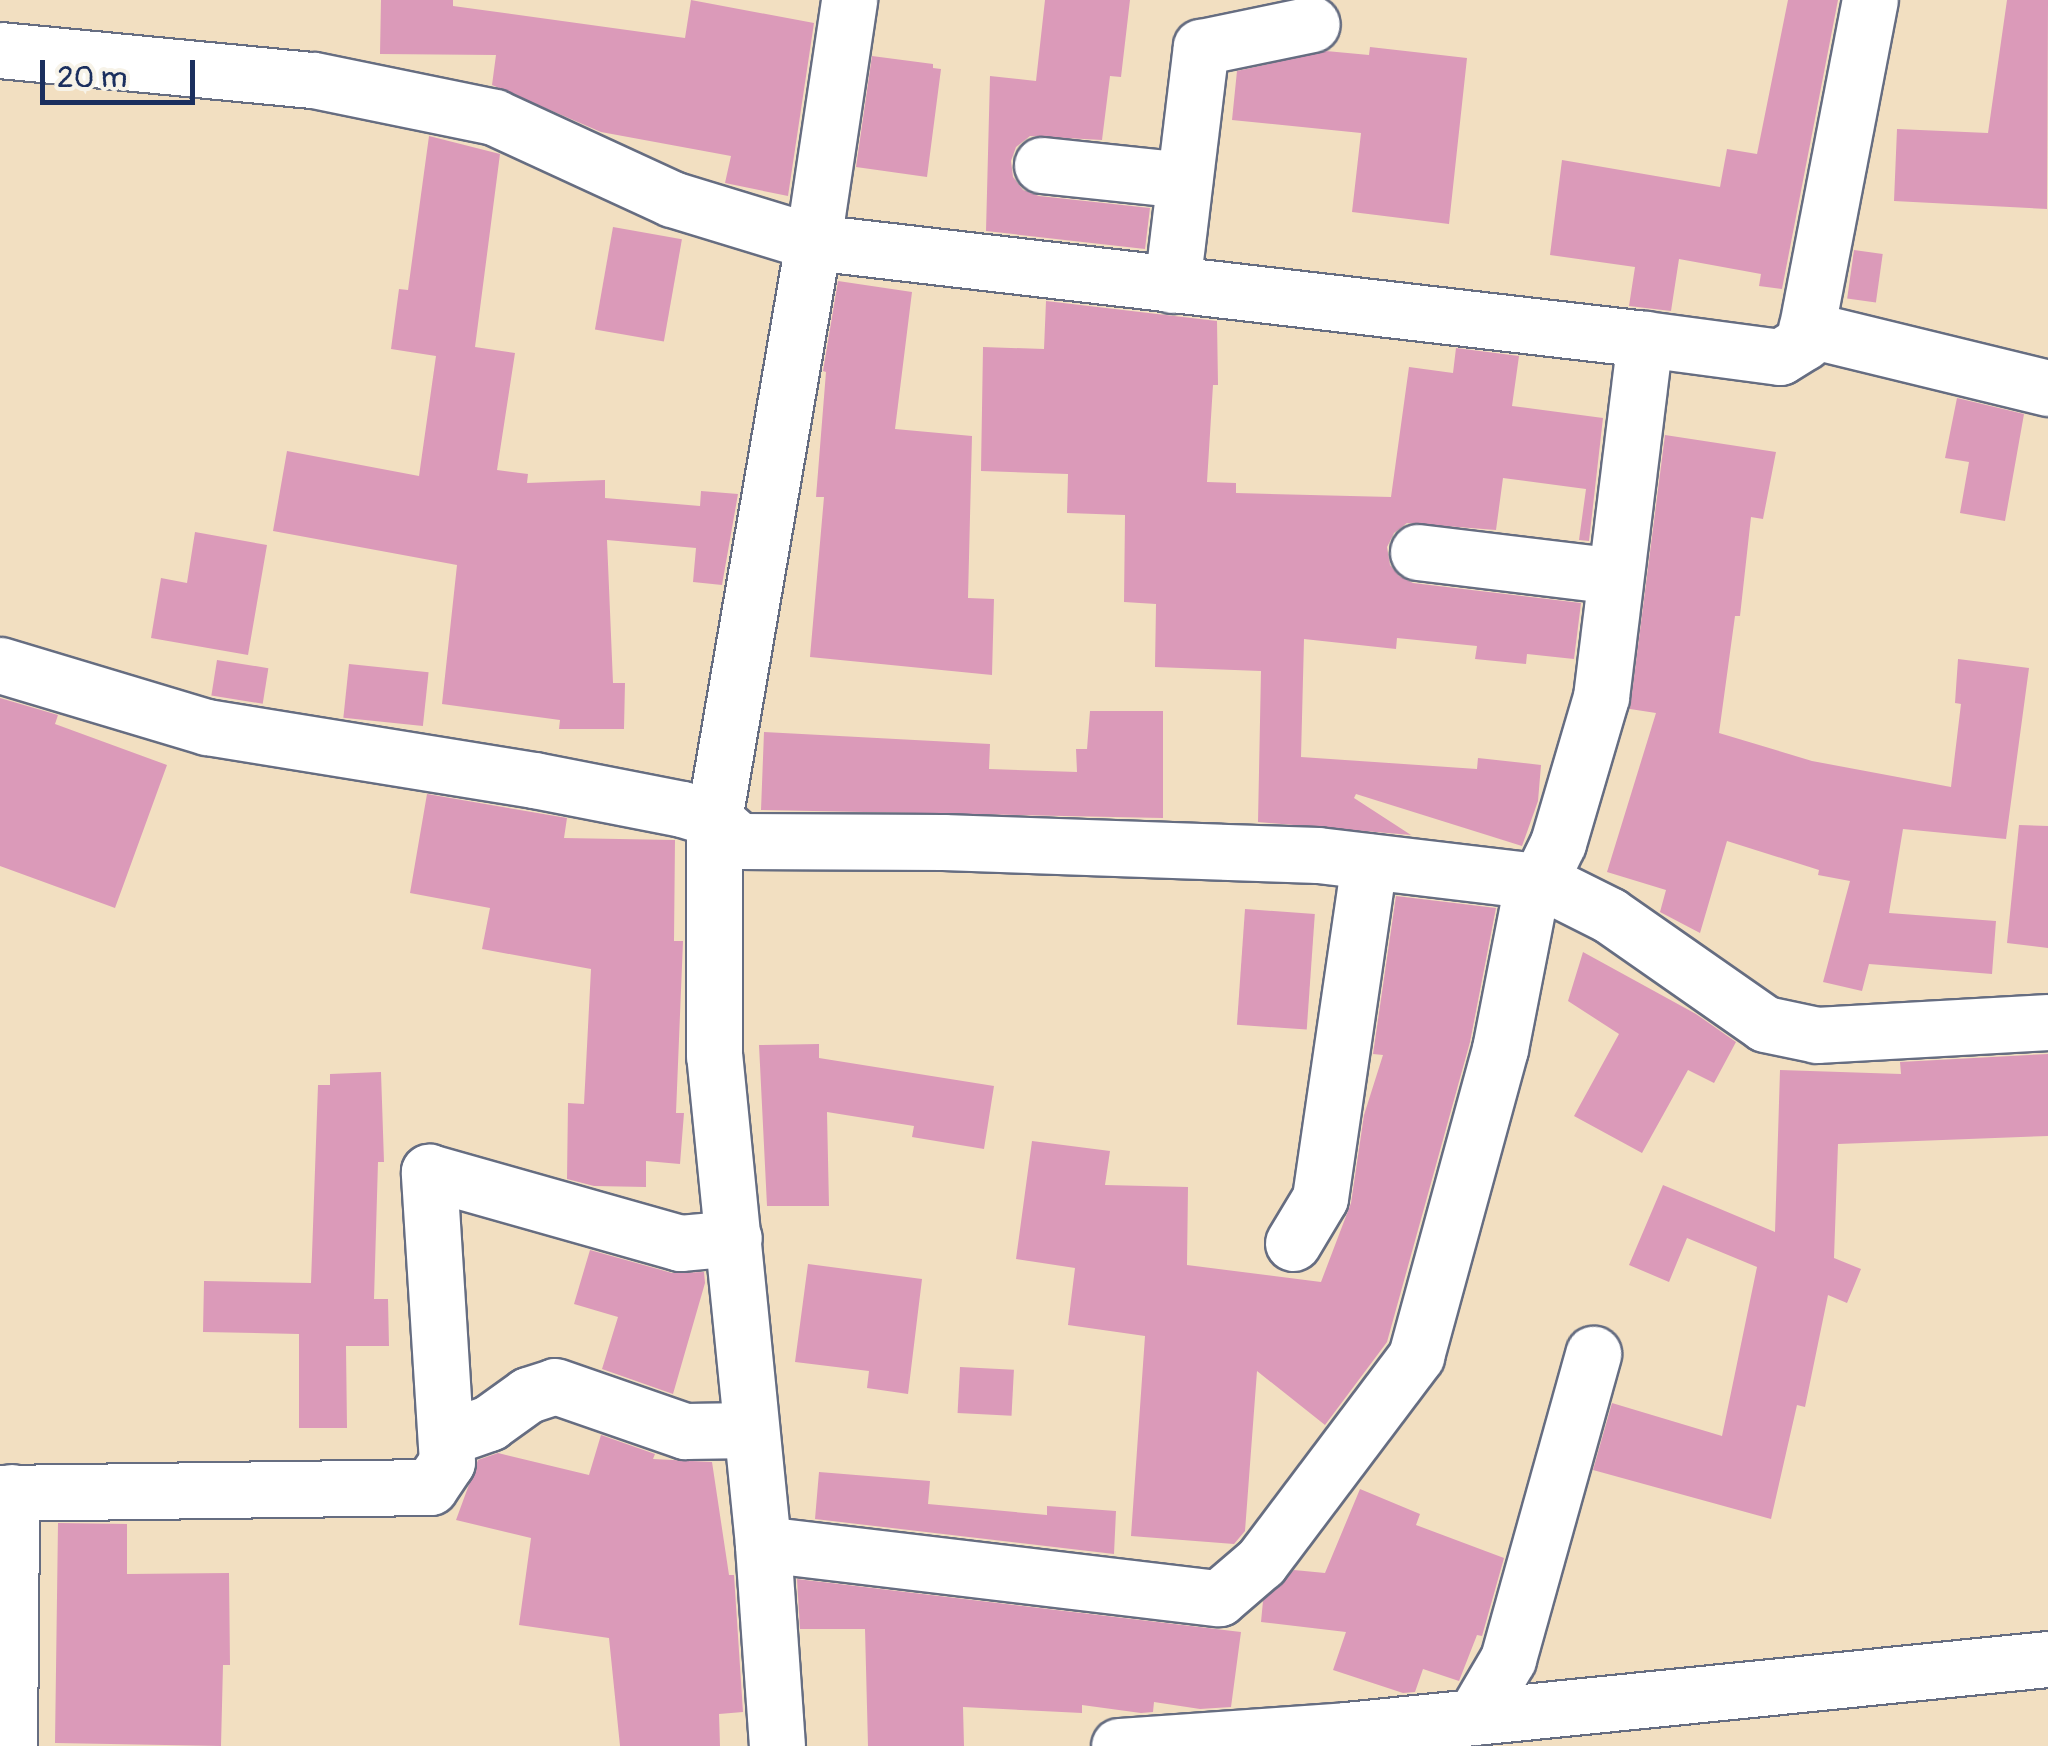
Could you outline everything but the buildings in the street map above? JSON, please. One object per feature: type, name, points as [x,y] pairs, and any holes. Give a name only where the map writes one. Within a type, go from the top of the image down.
[{"type":"street","points":[[776,1746],[763,1544],[714,1056],[714,818],[813,242],[849,0]]},
{"type":"street","points":[[0,50],[314,80],[494,117],[672,199],[813,242],[1780,356],[1804,342],[1870,0]]},
{"type":"street","points":[[1172,285],[1201,47],[1312,24]]},
{"type":"street","points":[[1042,165],[1184,180]]},
{"type":"street","points":[[1806,329],[2048,388]]},
{"type":"street","points":[[763,1544],[1219,1598],[1261,1562],[1416,1356],[1500,1048],[1528,905],[1543,882],[1601,697],[1645,338]]},
{"type":"street","points":[[1418,552],[1615,576]]},
{"type":"street","points":[[0,665],[207,727],[534,780],[714,818],[738,840],[943,842],[1318,855],[1543,882],[1609,916],[1765,1024],[1817,1035],[2048,1022]]},
{"type":"street","points":[[1293,1243],[1320,1198],[1369,862]]},
{"type":"street","points":[[8,1746],[6,1492],[430,1486],[447,1462],[429,1172],[680,1243],[734,1238]]},
{"type":"street","points":[[1474,1717],[1508,1658],[1594,1354]]},
{"type":"street","points":[[446,1438],[489,1424],[528,1395],[554,1386],[686,1430],[751,1430]]},
{"type":"street","points":[[1119,1746],[1474,1717],[2048,1659]]}]
